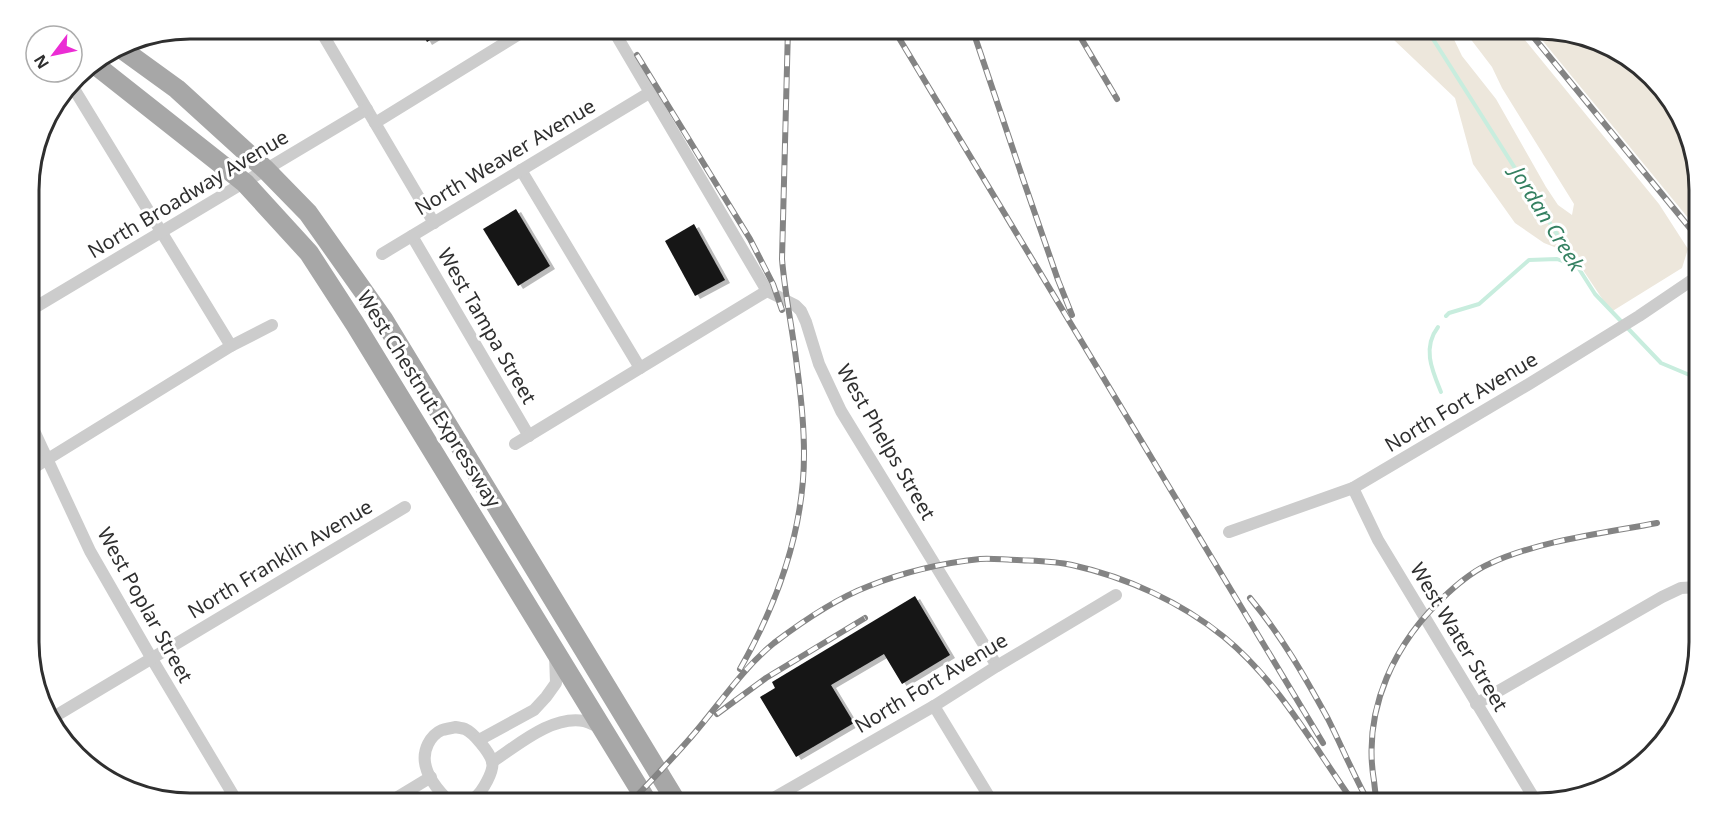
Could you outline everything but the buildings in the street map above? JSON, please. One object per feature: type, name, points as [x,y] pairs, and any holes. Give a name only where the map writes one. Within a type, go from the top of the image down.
[{"type":"main road","name":"West Chestnut Expressway","points":[[127,53],[177,89],[266,170],[308,213],[383,319],[671,793]]},
{"type":"main road","name":"West Chestnut Expressway","points":[[100,69],[245,183],[309,253],[355,324],[642,793]]},
{"type":"street","name":"West Tampa Street","points":[[326,39],[434,223]]},
{"type":"street","points":[[375,123],[511,39]]},
{"type":"street","points":[[515,444],[767,291],[618,39]]},
{"type":"street","points":[[75,91],[231,346]]},
{"type":"street","name":"North Weaver Avenue","points":[[382,254],[649,93]]},
{"type":"street","name":"North Broadway Avenue","points":[[39,305],[367,109]]},
{"type":"street","points":[[521,170],[640,368]]},
{"type":"street","name":"West Tampa Street","points":[[412,236],[529,436]]},
{"type":"street","name":"North Fort Avenue","points":[[1229,532],[1353,488],[1529,384],[1689,282]]},
{"type":"street","name":"West Phelps Street","points":[[767,291],[795,305],[801,311],[819,364],[841,411],[997,666]]},
{"type":"street","points":[[39,465],[231,346],[272,325]]},
{"type":"street","name":"West Poplar Street","points":[[39,442],[90,550],[231,793]]},
{"type":"street","name":"West Water Street","points":[[1353,488],[1378,540],[1531,793]]},
{"type":"street","name":"North Franklin Avenue","points":[[57,715],[405,507]]},
{"type":"street","points":[[1476,704],[1662,597],[1681,588],[1689,588]]},
{"type":"street","name":"North Fort Avenue","points":[[782,793],[934,706],[1116,595]]},
{"type":"street","points":[[478,740],[534,710],[546,697],[556,683],[554,650]]},
{"type":"street","points":[[934,706],[987,793]]},
{"type":"street","points":[[492,762],[547,727],[561,721],[585,721],[603,729]]},
{"type":"street","points":[[441,793],[430,777],[425,764],[426,749],[431,737],[441,730],[456,727],[466,729],[478,740],[492,762],[492,770],[479,793]]},
{"type":"street","points":[[404,793],[430,777]]},
{"type":"shaded area","points":[[1454,39],[1462,56],[1496,99],[1558,205],[1572,215],[1574,204],[1502,88],[1492,67],[1471,39],[1524,39],[1659,204],[1688,249],[1682,268],[1611,312],[1583,270],[1562,250],[1544,243],[1515,223],[1473,164],[1455,98],[1394,40]]},
{"type":"shaded area","points":[[1541,39],[1577,44],[1614,59],[1645,83],[1658,98],[1678,132],[1684,151],[1688,170],[1689,219]]},
{"type":"waterway","name":"Jordan Creek","points":[[1433,39],[1595,294],[1661,363],[1689,375]]},
{"type":"waterway","points":[[1446,316],[1479,304],[1529,260],[1557,259],[1575,266]]},
{"type":"waterway","points":[[1438,327],[1430,343],[1430,359],[1441,392]]},
{"type":"railway","points":[[740,669],[766,619],[786,566],[794,538],[803,482],[802,410],[782,259],[788,39]]},
{"type":"railway","points":[[900,39],[1323,743]]},
{"type":"railway","points":[[976,39],[1072,315]]},
{"type":"railway","points":[[1082,39],[1117,99]]},
{"type":"railway","points":[[1535,39],[1689,227]]},
{"type":"railway","points":[[637,55],[750,239],[773,284],[782,310]]},
{"type":"railway","points":[[1375,793],[1372,754],[1373,728],[1378,703],[1387,678],[1412,632],[1448,593],[1483,567],[1528,549],[1657,523]]},
{"type":"railway","points":[[640,793],[692,736],[751,664],[774,643],[808,619],[856,591],[896,576],[980,559],[1038,561],[1092,570],[1152,592],[1190,613],[1224,637],[1262,674],[1347,793]]},
{"type":"railway","points":[[1250,598],[1282,641],[1310,688],[1328,719],[1364,793]]},
{"type":"railway","points":[[717,714],[766,678],[865,618]]}]
